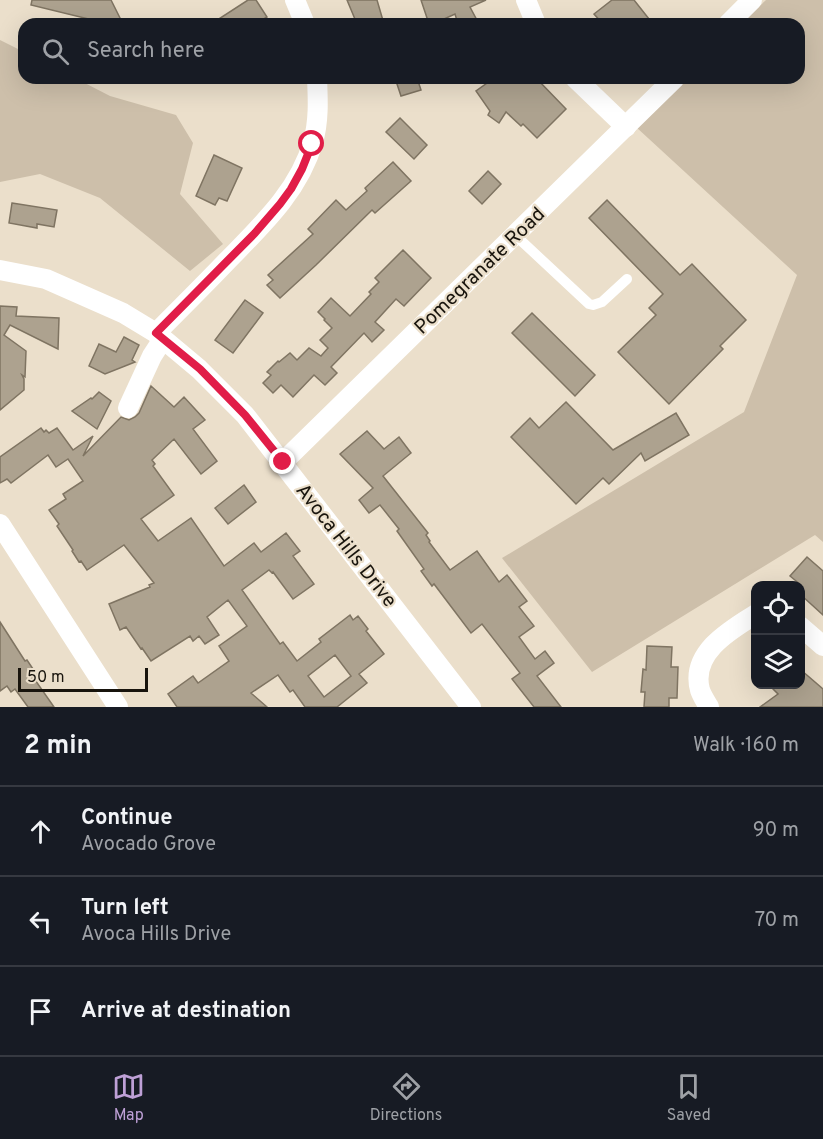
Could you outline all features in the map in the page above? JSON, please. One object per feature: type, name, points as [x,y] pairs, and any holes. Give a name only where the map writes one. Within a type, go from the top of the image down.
[{"type":"street","points":[[295,0],[302,18]]},
{"type":"street","points":[[526,0],[534,18]]},
{"type":"street","points":[[734,18],[752,0]]},
{"type":"street","points":[[128,408],[153,356],[159,336],[255,233],[291,189],[302,169],[317,126],[317,84]]},
{"type":"street","points":[[581,84],[626,127]]},
{"type":"street","name":"Pomegranate Road","points":[[283,462],[669,84]]},
{"type":"street","name":"Avoca Hills Drive","points":[[0,270],[46,279],[123,313],[159,336],[200,369],[245,415],[283,462],[471,707]]},
{"type":"street","points":[[0,524],[118,707]]},
{"type":"street","points":[[709,707],[700,692],[700,671],[704,659],[724,635],[751,617]]},
{"type":"street","points":[[805,630],[823,646]]},
{"type":"lane","points":[[515,235],[593,305],[602,302],[627,279]]},
{"type":"shaded area","points":[[766,0],[823,0],[823,542],[815,535],[592,672],[502,558],[744,412],[797,275],[636,127],[680,84],[805,84],[805,18],[747,18]]},
{"type":"shaded area","points":[[0,40],[18,49],[18,84],[87,84],[110,96],[176,115],[193,143],[180,194],[223,244],[190,271],[100,198],[40,174],[0,182]]},
{"type":"building","points":[[32,0],[111,0],[120,18],[84,18],[31,5]]},
{"type":"building","points":[[248,0],[256,0],[267,17],[265,18],[220,18]]},
{"type":"building","points":[[347,0],[377,0],[382,18],[354,18]]},
{"type":"building","points":[[421,0],[486,0],[470,7],[476,18],[456,18],[455,14],[446,18],[427,18]]},
{"type":"building","points":[[612,0],[634,0],[648,18],[598,18],[594,14]]},
{"type":"building","points":[[397,84],[419,84],[421,90],[401,96]]},
{"type":"building","points":[[486,84],[542,84],[566,109],[537,138],[506,112],[499,123],[488,115],[490,111],[476,91]]},
{"type":"building","points":[[400,118],[427,145],[414,159],[386,132]]},
{"type":"building","points":[[214,155],[242,168],[227,201],[219,198],[215,205],[196,196]]},
{"type":"building","points":[[393,162],[411,181],[375,213],[372,210],[280,298],[267,285],[273,280],[268,275],[313,234],[308,229],[336,200],[346,210],[367,191],[365,188]]},
{"type":"building","points":[[488,171],[501,184],[482,204],[469,191]]},
{"type":"building","points":[[607,200],[680,275],[692,264],[746,320],[720,346],[723,349],[669,404],[618,352],[656,315],[649,308],[663,294],[589,218]]},
{"type":"building","points":[[12,203],[57,210],[54,227],[37,224],[37,228],[9,223]]},
{"type":"building","points":[[403,250],[431,278],[404,306],[396,299],[375,322],[384,330],[372,342],[364,333],[331,367],[337,373],[325,385],[314,375],[293,397],[281,385],[273,393],[263,383],[271,375],[267,372],[278,361],[290,353],[297,360],[309,348],[321,356],[328,348],[320,340],[332,328],[318,312],[331,298],[350,316],[379,282],[375,278]]},
{"type":"building","points":[[245,300],[263,313],[233,353],[215,340]]},
{"type":"building","points":[[0,306],[17,307],[16,316],[59,318],[58,349],[10,325],[4,335],[26,351],[25,377],[22,375],[24,390],[0,410]]},
{"type":"building","points":[[532,313],[595,375],[575,396],[512,333]]},
{"type":"building","points":[[124,337],[139,345],[132,360],[135,362],[105,374],[89,366],[99,344],[116,352]]},
{"type":"building","points":[[151,386],[174,407],[184,397],[205,420],[193,429],[217,461],[201,474],[174,439],[152,460],[155,464],[153,466],[174,495],[141,519],[158,541],[191,518],[224,566],[254,543],[261,552],[286,533],[300,551],[293,556],[314,584],[293,599],[273,572],[269,570],[242,590],[280,644],[283,642],[297,661],[321,642],[319,639],[350,615],[353,620],[358,616],[368,629],[366,631],[384,654],[359,674],[367,683],[337,707],[305,707],[278,675],[251,693],[267,707],[177,707],[168,694],[193,676],[198,683],[229,661],[219,646],[247,626],[228,600],[207,617],[219,635],[205,644],[199,636],[193,641],[190,636],[151,661],[126,627],[120,630],[109,604],[150,587],[149,585],[154,583],[124,545],[87,570],[72,551],[57,526],[59,524],[49,510],[66,499],[63,494],[83,481],[68,459],[56,467],[48,455],[11,483],[7,479],[0,483],[0,457],[41,428],[44,432],[46,430],[49,433],[57,428],[73,450],[93,436],[83,456],[121,417],[129,420],[139,413]],"holes":[[[335,655],[351,676],[324,697],[308,676]]]},
{"type":"building","points":[[99,392],[111,401],[97,429],[72,411]]},
{"type":"building","points":[[566,402],[613,450],[676,413],[689,435],[645,461],[641,453],[609,484],[603,478],[576,504],[511,437],[530,418],[539,428]]},
{"type":"building","points":[[367,431],[384,449],[399,437],[411,453],[383,476],[428,533],[426,535],[429,542],[450,570],[477,551],[499,582],[507,575],[527,601],[519,607],[534,626],[519,637],[535,659],[545,651],[554,663],[537,676],[561,707],[534,707],[512,679],[520,673],[482,624],[471,633],[434,584],[432,586],[421,571],[424,569],[397,531],[399,529],[380,505],[369,513],[359,500],[373,488],[340,454]]},
{"type":"building","points":[[244,485],[256,502],[228,524],[215,508]]},
{"type":"building","points":[[807,557],[823,571],[823,615],[805,599],[805,581],[796,581],[790,576]]},
{"type":"building","points":[[0,622],[25,661],[27,660],[37,675],[33,677],[54,707],[28,707],[15,689],[11,692],[7,686],[0,691]]},
{"type":"building","points":[[647,646],[672,647],[671,667],[678,667],[677,698],[669,698],[669,707],[644,707],[645,692],[641,692],[643,669],[646,670]]},
{"type":"building","points":[[805,673],[823,689],[823,707],[760,707],[778,694],[773,689],[805,689]]},
{"type":"route","points":[[283,462],[245,415],[200,369],[156,333],[255,233],[280,204],[302,169],[312,144]]}]
